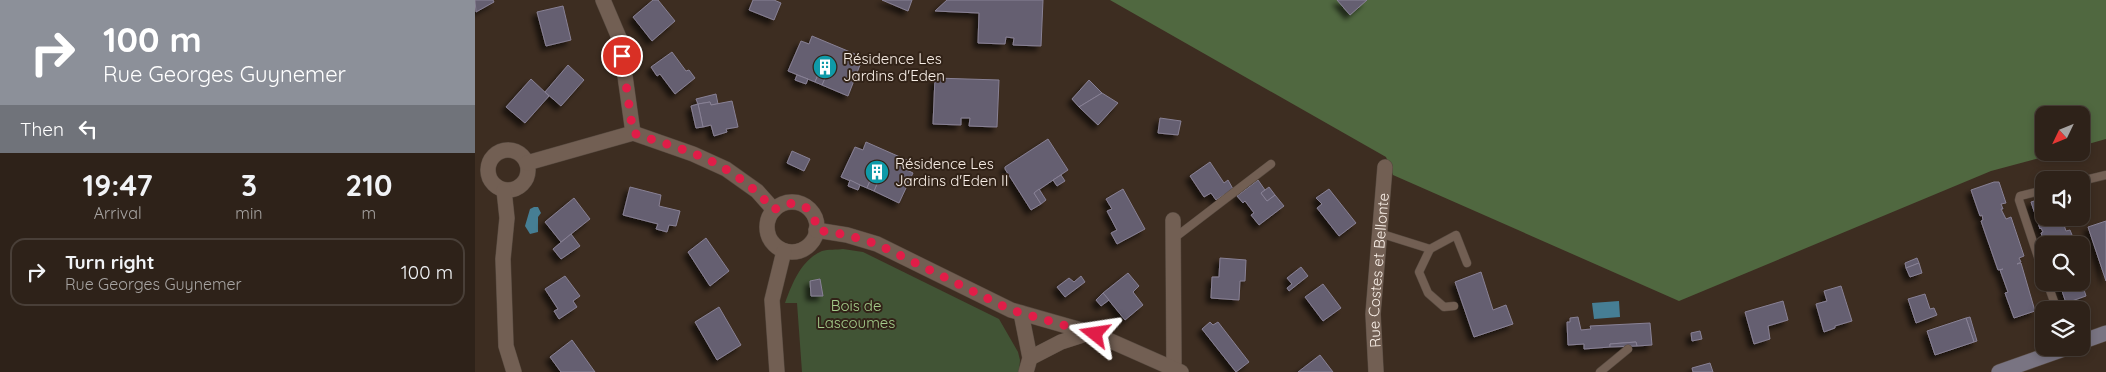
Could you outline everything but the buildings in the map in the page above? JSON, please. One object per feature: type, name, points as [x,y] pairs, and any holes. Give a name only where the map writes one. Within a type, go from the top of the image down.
[{"type":"main road","points":[[2090,339],[2106,333]]},
{"type":"main road","points":[[1999,372],[2044,356]]},
{"type":"street","points":[[603,0],[620,40],[633,133]]},
{"type":"street","points":[[527,163],[633,133],[693,154],[726,169],[757,191],[774,210]]},
{"type":"street","points":[[505,151],[518,153],[527,163],[527,177],[523,183],[518,188],[504,190],[493,183],[482,162],[505,151]]},
{"type":"street","name":"Rue Costes et Bellonte","points":[[1375,372],[1373,314],[1385,167]]},
{"type":"street","points":[[504,190],[507,218],[503,258],[506,346],[515,372]]},
{"type":"street","points":[[790,202],[799,203],[812,213],[817,230],[814,238],[801,250],[793,252],[784,251],[771,241],[767,224],[774,210],[790,202]]},
{"type":"street","points":[[817,230],[847,235],[877,244],[1021,314],[1089,333],[1177,370],[1173,220]]},
{"type":"street","points":[[777,372],[772,300],[784,251]]},
{"type":"street","points":[[1021,314],[1028,365],[1061,342],[1089,333]]},
{"type":"lane","points":[[1173,239],[1271,164]]},
{"type":"lane","points":[[2090,179],[2106,175]]},
{"type":"lane","points":[[2035,192],[2020,196],[2019,200],[2035,248]]},
{"type":"lane","points":[[1379,233],[1430,249]]},
{"type":"lane","points":[[1454,306],[1445,307],[1428,293],[1419,272],[1430,249],[1456,235],[1467,263]]},
{"type":"lane","points":[[1600,372],[1628,350]]},
{"type":"green space","points":[[1110,0],[2106,0],[2106,139],[2090,143],[2090,106],[2035,106],[2035,159],[1991,171],[1679,301],[1393,175],[1386,157]]},
{"type":"green space","name":"Bois de Lascoumes","points":[[843,249],[863,252],[999,319],[1018,352],[1020,360],[1019,372],[802,372],[797,303],[785,303],[798,273],[808,260],[822,251]]},
{"type":"water","points":[[538,207],[541,213],[538,217],[538,232],[530,234],[525,226],[530,209]]},
{"type":"water","points":[[1619,301],[1620,317],[1594,319],[1592,303]]},
{"type":"place","name":"Résidence Les Jardins d'Eden","points":[[825,67]]},
{"type":"place","name":"Résidence Les Jardins d'Eden II","points":[[877,172]]},
{"type":"route","points":[[622,56],[633,133],[693,154],[726,169],[757,191],[774,210],[790,202],[799,203],[812,213],[816,221],[817,230],[847,235],[877,244],[1011,310],[1095,334]]}]
